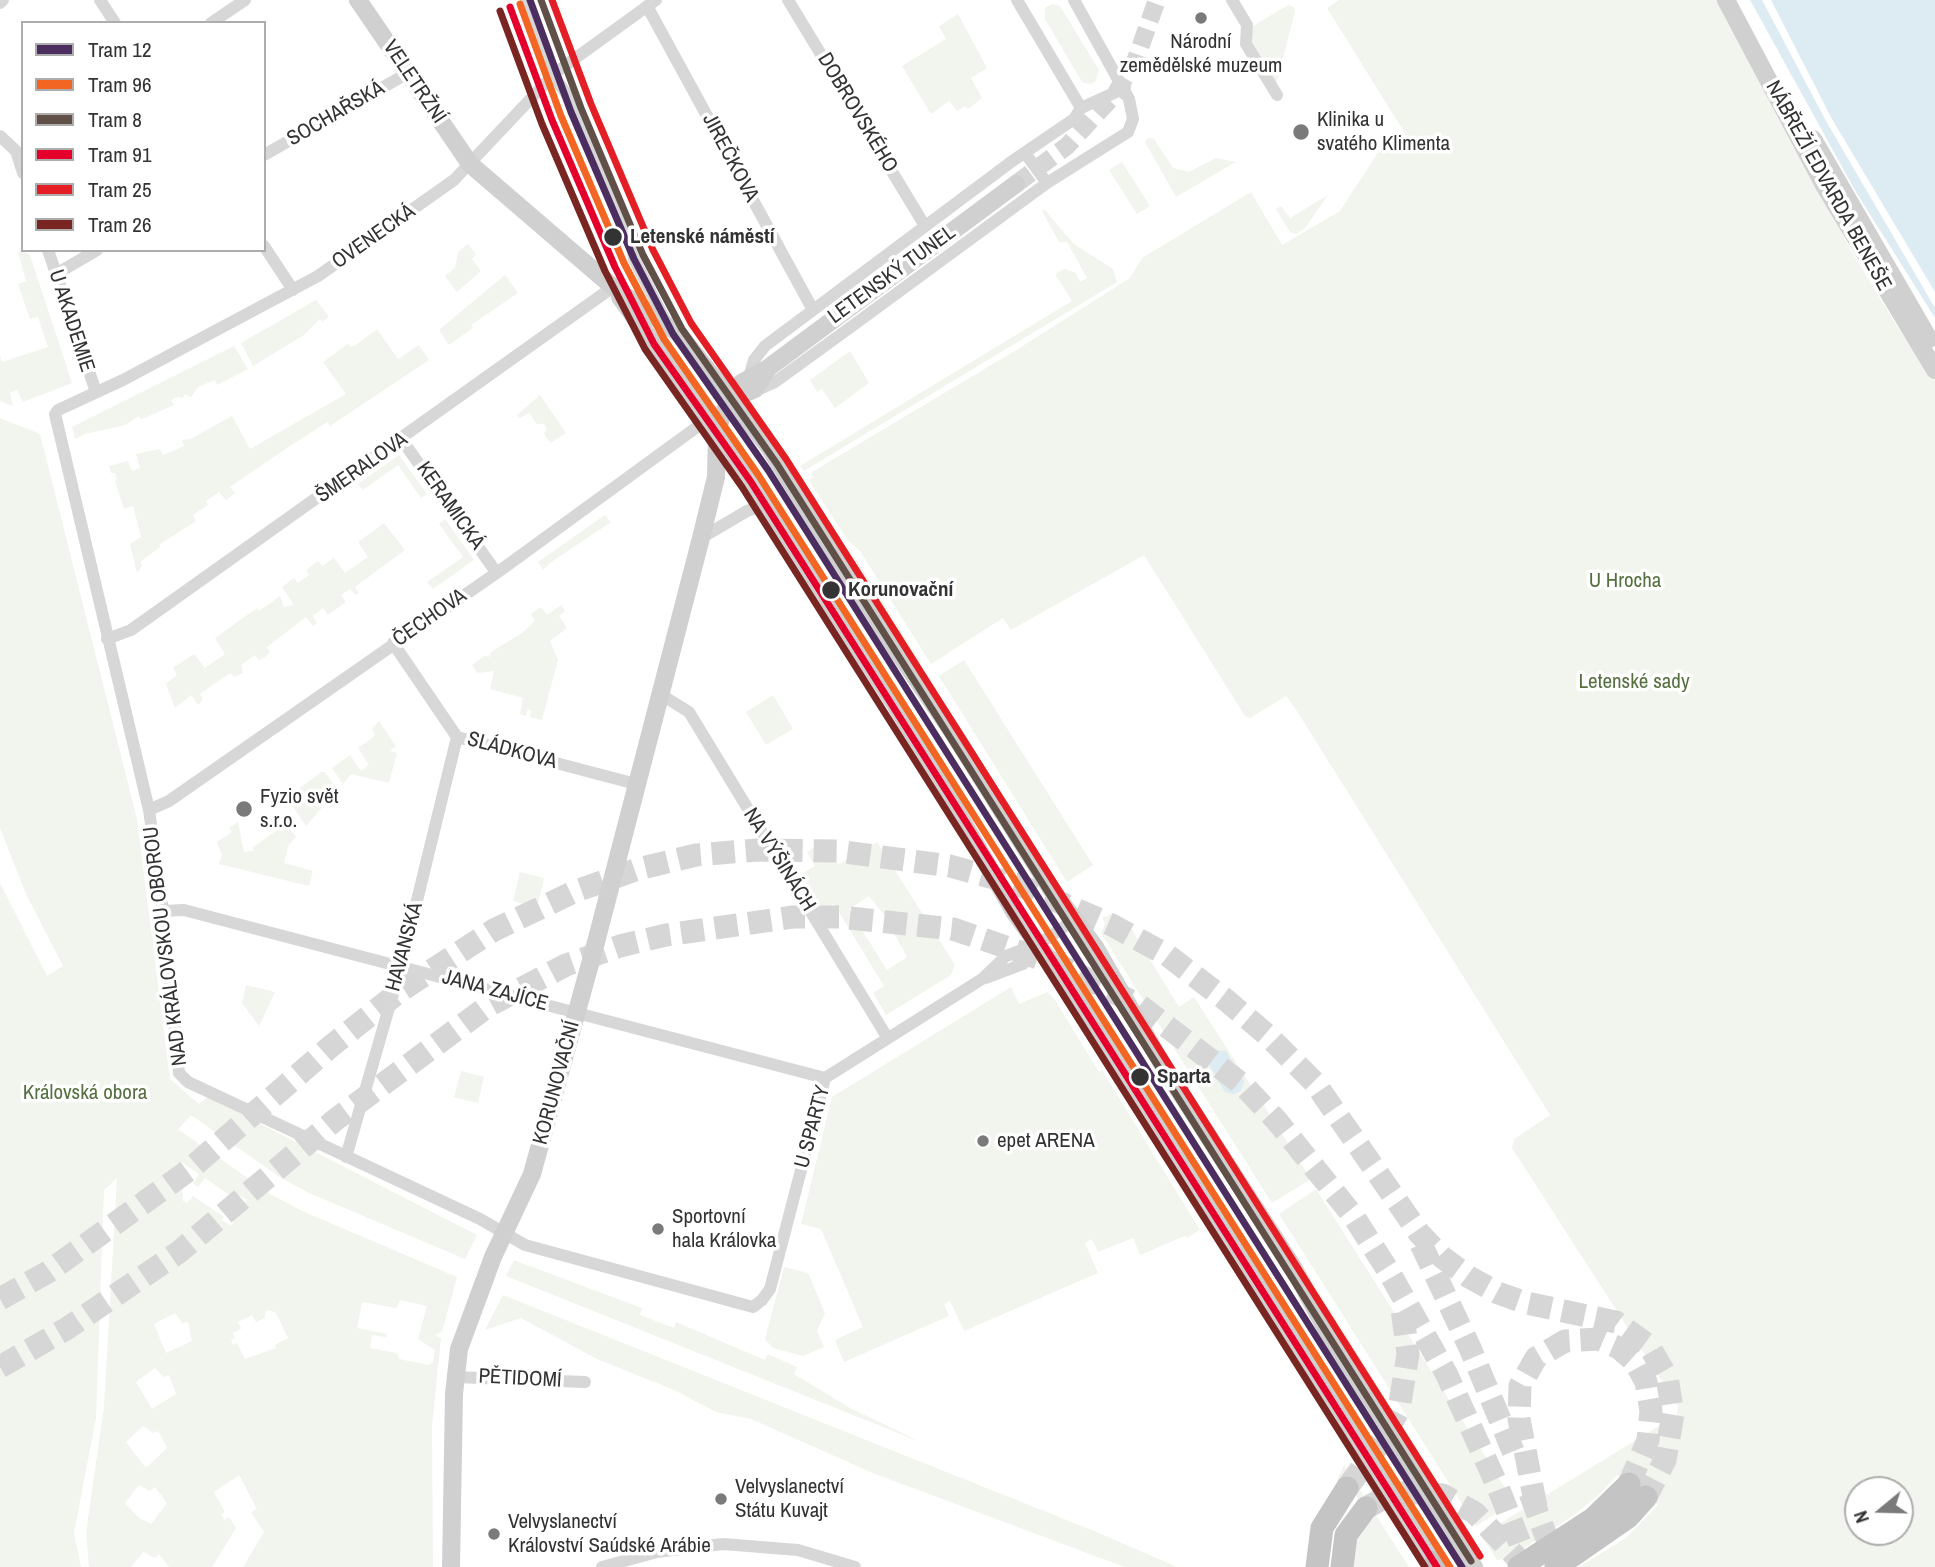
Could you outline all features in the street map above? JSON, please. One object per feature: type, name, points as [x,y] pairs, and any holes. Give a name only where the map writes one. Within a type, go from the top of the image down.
[{"type":"highway","points":[[1317,1567],[1322,1528],[1347,1488]]},
{"type":"highway","points":[[1518,1567],[1638,1491],[1618,1524],[1556,1567]]},
{"type":"highway","points":[[1342,1567],[1346,1535],[1367,1508]]},
{"type":"main road","name":"VELETRŽNÍ","points":[[358,0],[470,164]]},
{"type":"main road","name":"NÁBŘEŽÍ EDVARDA BENEŠE","points":[[1726,0],[1824,185],[1935,370]]},
{"type":"main road","name":"NÁBŘEŽÍ EDVARDA BENEŠE","points":[[1739,0],[1824,158],[1935,348]]},
{"type":"main road","points":[[470,164],[613,287],[678,333],[769,447],[888,639],[1100,956],[1165,1069],[1293,1267],[1344,1363],[1474,1567]]},
{"type":"main road","name":"LETENSKÝ TUNEL","points":[[730,400],[768,368],[1016,184]]},
{"type":"main road","points":[[613,287],[712,425],[895,704],[1015,913],[1039,944],[1248,1265],[1437,1565]]},
{"type":"main road","name":"KORUNOVAČNÍ","points":[[451,1567],[455,1377],[462,1336],[532,1174],[716,477],[712,425],[730,400]]},
{"type":"street","points":[[100,0],[114,21]]},
{"type":"street","points":[[214,21],[246,0]]},
{"type":"street","points":[[526,0],[553,75],[570,99],[631,238],[634,259],[666,322]]},
{"type":"street","name":"DOBROVSKÉHO","points":[[788,0],[925,226]]},
{"type":"street","points":[[1017,0],[1081,108]]},
{"type":"street","points":[[1074,0],[1125,88],[1134,114],[1128,132],[1047,183],[1026,201],[775,382],[749,386],[754,360],[765,346],[925,226],[1074,120],[1081,108],[1125,88]]},
{"type":"street","points":[[1232,0],[1247,25],[1246,44],[1277,95]]},
{"type":"street","name":"OVENECKÁ","points":[[55,418],[58,410],[293,290],[450,183],[553,75],[652,3]]},
{"type":"street","name":"JIREČKOVA","points":[[652,3],[813,310]]},
{"type":"street","name":"SOCHAŘSKÁ","points":[[266,154],[408,73]]},
{"type":"street","points":[[0,136],[19,150]]},
{"type":"street","points":[[1026,153],[1047,183]]},
{"type":"street","points":[[266,249],[293,290]]},
{"type":"street","name":"U AKADEMIE","points":[[49,252],[96,392]]},
{"type":"street","points":[[56,274],[94,252]]},
{"type":"street","name":"ŠMERALOVA","points":[[107,639],[131,630],[402,440],[613,287]]},
{"type":"street","name":"NAD KRÁLOVSKOU OBOROU","points":[[55,418],[149,810],[180,1073],[183,1079],[506,1232],[532,1248],[629,1271],[753,1307]]},
{"type":"street","name":"ČECHOVA","points":[[149,810],[169,801],[393,643],[712,425]]},
{"type":"street","name":"KERAMICKÁ","points":[[402,440],[496,572]]},
{"type":"street","points":[[701,538],[764,505]]},
{"type":"street","name":"SLÁDKOVA","points":[[393,643],[457,737],[636,784]]},
{"type":"street","name":"NA VÝŠINÁCH","points":[[660,694],[689,712],[887,1037]]},
{"type":"street","name":"HAVANSKÁ","points":[[346,1157],[401,966],[457,737]]},
{"type":"street","name":"JANA ZAJÍCE","points":[[163,911],[184,910],[825,1078]]},
{"type":"street","name":"U SPARTY","points":[[753,1307],[770,1289],[825,1078],[982,979],[1023,964],[1039,944],[1074,920]]},
{"type":"street","name":"PĚTIDOMÍ","points":[[455,1377],[585,1382]]},
{"type":"street","points":[[602,1567],[657,1552],[723,1544],[798,1550],[855,1567]]},
{"type":"green space","name":"Letenské sady","points":[[1339,0],[1717,0],[1852,252],[1895,323],[1935,381],[1935,1567],[1579,1567],[1626,1538],[1658,1505],[1617,1475],[1600,1494],[1574,1515],[1509,1558],[1497,1560],[1481,1535],[1677,1415],[1678,1406],[1512,1148],[1514,1139],[1550,1115],[1295,708],[1286,696],[1250,718],[1245,716],[1144,555],[1011,630],[1003,618],[931,664],[860,551],[848,541],[809,480],[813,477],[812,472],[1018,349],[1130,278],[1142,258],[1251,192],[1282,245],[1340,211],[1377,154],[1406,135],[1327,8]]},
{"type":"green space","points":[[1052,4],[1060,6],[1099,70],[1096,81],[1090,84],[1082,82],[1045,19],[1045,8]]},
{"type":"green space","points":[[1288,5],[1294,7],[1295,11],[1276,86],[1250,43],[1253,26]]},
{"type":"green space","points":[[958,14],[987,68],[971,78],[982,98],[968,109],[965,106],[957,111],[949,101],[931,114],[902,66],[946,39],[939,26]]},
{"type":"green space","points":[[1148,138],[1154,139],[1173,168],[1189,172],[1216,158],[1236,162],[1176,197],[1145,142]]},
{"type":"green space","points":[[1122,162],[1150,206],[1137,214],[1109,170]]},
{"type":"green space","points":[[1328,195],[1305,228],[1296,234],[1290,232],[1276,209],[1281,206],[1290,218]]},
{"type":"green space","points":[[1044,209],[1074,244],[1113,269],[1117,282],[804,471],[800,466],[1072,301],[1055,274],[1064,269],[1076,273],[1080,282],[1087,278],[1067,242],[1059,242],[1042,211]]},
{"type":"green space","points":[[468,244],[476,254],[472,259],[481,271],[457,292],[445,276],[455,268],[458,252]]},
{"type":"green space","points":[[21,250],[30,255],[72,383],[23,402],[17,390],[10,393],[13,406],[0,401],[0,356],[2,362],[48,347],[38,317],[30,319],[18,284],[26,281],[18,252]]},
{"type":"green space","points":[[505,275],[518,293],[471,325],[473,328],[449,345],[439,330]]},
{"type":"green space","points":[[316,300],[329,317],[322,322],[320,319],[304,335],[253,366],[241,343]]},
{"type":"green space","points":[[377,329],[398,359],[419,345],[429,360],[330,426],[327,422],[230,487],[235,493],[226,500],[219,492],[206,501],[208,505],[193,515],[196,521],[159,545],[160,547],[140,562],[142,566],[137,573],[130,544],[141,537],[133,506],[124,509],[115,473],[111,473],[109,466],[128,461],[132,471],[140,468],[136,454],[160,449],[163,455],[184,446],[182,440],[190,439],[232,416],[250,449],[346,394],[323,362],[348,344],[350,347],[356,345]]},
{"type":"green space","points":[[234,346],[248,369],[217,385],[215,380],[198,387],[191,397],[184,394],[183,398],[171,400],[174,405],[147,417],[141,419],[139,416],[125,425],[85,434],[75,439],[72,427]]},
{"type":"green space","points":[[850,351],[869,383],[835,408],[822,389],[817,392],[810,380]]},
{"type":"green space","points":[[540,395],[566,433],[550,443],[544,434],[547,428],[544,424],[537,424],[529,413],[519,418],[517,415]]},
{"type":"green space","name":"Královská obora","points":[[0,418],[40,434],[137,819],[170,1079],[199,1104],[208,1097],[477,1235],[465,1259],[309,1193],[281,1178],[191,1115],[176,1132],[179,1130],[272,1195],[300,1210],[457,1277],[442,1332],[435,1335],[441,1338],[432,1426],[433,1567],[243,1567],[264,1532],[251,1512],[257,1509],[239,1475],[214,1492],[225,1512],[221,1514],[224,1520],[229,1517],[236,1528],[212,1567],[169,1567],[159,1554],[155,1558],[143,1552],[131,1567],[89,1567],[86,1533],[104,1407],[117,1178],[104,1190],[96,1418],[74,1533],[81,1567],[0,1567],[0,883],[47,976],[63,966],[26,894],[0,828]],"holes":[[[181,1162],[199,1174],[193,1184],[198,1187],[205,1178],[235,1199],[238,1195],[247,1200],[231,1226],[222,1220],[224,1217],[193,1196],[187,1203],[183,1201]],[[400,1300],[427,1306],[418,1339],[435,1350],[433,1362],[429,1365],[399,1359],[397,1353],[370,1348],[372,1335],[386,1337],[387,1334],[357,1328],[362,1302],[397,1308]],[[270,1310],[276,1313],[288,1338],[275,1345],[276,1348],[245,1359],[237,1343],[233,1345],[231,1340],[235,1338],[233,1333],[241,1329],[238,1322],[252,1315],[256,1322],[265,1318],[265,1312]],[[175,1313],[182,1323],[188,1322],[192,1341],[166,1353],[154,1324]],[[155,1368],[164,1377],[169,1375],[176,1394],[152,1409],[136,1382]],[[143,1426],[153,1433],[158,1431],[167,1448],[145,1467],[126,1442]],[[139,1485],[150,1491],[155,1487],[167,1503],[151,1524],[139,1518],[125,1503]]]},
{"type":"green space","points":[[399,455],[427,494],[421,498],[398,465],[363,490],[358,484]]},
{"type":"green space","points":[[605,515],[611,522],[543,570],[538,562]]},
{"type":"green space","points":[[445,519],[474,560],[433,589],[427,582],[463,557],[439,524]]},
{"type":"green space","points":[[384,523],[405,550],[355,587],[359,593],[355,595],[350,589],[341,595],[346,602],[328,615],[323,608],[313,616],[317,623],[313,626],[306,617],[267,647],[270,652],[265,657],[259,660],[255,655],[241,665],[243,673],[234,677],[230,673],[200,694],[203,699],[198,705],[191,695],[175,708],[166,684],[177,675],[173,668],[194,654],[205,668],[225,654],[215,638],[257,608],[259,611],[280,596],[284,607],[294,605],[282,587],[294,578],[298,583],[309,575],[306,570],[318,561],[322,566],[334,558],[345,573],[368,557],[358,542]]},
{"type":"green space","points":[[842,551],[858,562],[922,664],[908,655]]},
{"type":"green space","points":[[561,605],[565,611],[559,616],[567,628],[550,641],[558,660],[542,720],[530,717],[531,711],[528,709],[526,716],[520,714],[523,698],[490,689],[494,671],[478,673],[472,665],[484,656],[489,657],[491,652],[522,633],[535,621],[531,614],[541,607],[547,615]]},
{"type":"green space","points":[[964,660],[1093,865],[1067,882],[939,676]]},
{"type":"green space","points":[[773,695],[793,729],[766,745],[746,712]]},
{"type":"green space","points":[[379,721],[396,746],[390,751],[397,753],[389,783],[351,774],[343,784],[332,768],[350,755],[361,771],[369,765],[358,748],[375,736],[372,729]]},
{"type":"green space","points":[[321,772],[325,772],[337,790],[306,826],[287,798]]},
{"type":"green space","points":[[278,813],[296,837],[288,846],[284,863],[313,871],[309,886],[219,864],[222,855],[217,842],[232,832],[229,828],[238,822],[244,852],[254,851],[252,848],[277,830],[269,819]]},
{"type":"green space","points":[[877,842],[955,965],[951,975],[886,1015],[873,993],[884,986],[834,904],[822,911],[800,875],[815,866],[807,852],[813,848],[839,864]],"holes":[[[869,896],[884,915],[907,957],[887,970],[849,909]]]},
{"type":"green space","points":[[520,872],[544,878],[537,908],[513,901]]},
{"type":"green space","points":[[1111,914],[1126,920],[1179,1007],[1194,997],[1311,1179],[1272,1203],[1101,933],[1105,923],[1102,918]]},
{"type":"green space","points":[[246,985],[275,992],[259,1026],[242,1003]]},
{"type":"green space","name":"epet ARENA","points":[[1011,987],[1019,1004],[1048,992],[1055,1000],[1099,1072],[1102,1070],[1200,1230],[1187,1238],[1185,1236],[1140,1255],[1133,1238],[1098,1252],[1092,1239],[1085,1243],[1098,1273],[964,1331],[950,1301],[944,1304],[949,1316],[844,1362],[835,1340],[863,1327],[821,1229],[801,1224],[832,1097]]},
{"type":"green space","points":[[461,1071],[484,1077],[478,1103],[454,1097]]},
{"type":"green space","points":[[1316,1189],[1514,1502],[1476,1526],[1279,1214]]},
{"type":"green space","points":[[1273,1219],[1474,1539],[1478,1547],[1477,1558],[1358,1369]]},
{"type":"green space","points":[[514,1260],[642,1308],[640,1315],[674,1328],[676,1322],[765,1360],[768,1354],[797,1367],[794,1374],[850,1408],[923,1443],[506,1276]]},
{"type":"green space","points":[[784,1267],[808,1273],[825,1313],[817,1331],[824,1347],[803,1356],[773,1348],[765,1339]]},
{"type":"green space","points":[[503,1295],[1099,1533],[1177,1567],[1125,1567],[875,1474],[751,1419],[716,1412],[674,1390],[597,1359],[521,1318],[485,1330]]},
{"type":"green space","points":[[1344,1465],[1409,1567],[1351,1567],[1355,1540],[1374,1517],[1357,1497],[1337,1480]]},
{"type":"shaded area","points":[[1750,0],[1935,0],[1935,318],[1856,192]]},
{"type":"shaded area","points":[[1213,1050],[1226,1051],[1244,1081],[1241,1091],[1233,1094],[1225,1092],[1206,1060],[1207,1054]]},
{"type":"pier","points":[[1762,0],[1771,0],[1832,119],[1935,292],[1935,308],[1826,121]]},
{"type":"tunnel","points":[[1016,184],[1067,146],[1116,93],[1136,59],[1157,0]]},
{"type":"tunnel","points":[[0,1299],[48,1272],[189,1170],[330,1047],[400,991],[494,930],[576,891],[638,869],[696,855],[757,850],[837,851],[950,866],[1019,885],[1110,924],[1167,955],[1226,1000],[1266,1034],[1315,1083],[1419,1233],[1442,1257],[1469,1277],[1498,1293],[1526,1303],[1616,1322],[1649,1346],[1667,1377],[1673,1414],[1665,1460],[1646,1497]]},
{"type":"tunnel","points":[[0,1367],[66,1329],[179,1252],[335,1120],[488,1006],[566,965],[620,946],[666,935],[793,917],[840,917],[953,929],[1059,965],[1139,1005],[1243,1085],[1277,1121],[1354,1217],[1389,1272],[1447,1375],[1498,1487],[1529,1567]]},
{"type":"tunnel","points":[[1421,1244],[1470,1348],[1516,1458]]},
{"type":"tunnel","points":[[1347,1488],[1385,1436],[1399,1409],[1408,1354],[1402,1309]]},
{"type":"tunnel","points":[[1536,1507],[1519,1419],[1520,1386],[1536,1358],[1565,1341],[1598,1339],[1619,1348],[1635,1362],[1646,1382],[1651,1411],[1648,1440],[1629,1484]]},
{"type":"tunnel","points":[[1366,1508],[1384,1498],[1407,1492],[1443,1495],[1475,1513],[1519,1560]]},
{"type":"tunnel","points":[[1530,1493],[1556,1563]]},
{"type":"tram line","name":"12","points":[[530,0],[571,112],[634,259],[673,334],[768,470],[1462,1567]]},
{"type":"tram line","name":"8","points":[[541,0],[581,108],[643,255],[682,329],[777,464],[1471,1561]]},
{"type":"tram line","name":"25","points":[[552,0],[591,104],[653,250],[691,323],[786,459],[1480,1556]]},
{"type":"tram line","name":"96","points":[[520,4],[561,116],[624,263],[664,339],[759,476],[1450,1567]]},
{"type":"tram line","name":"91","points":[[510,7],[552,120],[615,267],[654,344],[751,482],[1437,1567]]},
{"type":"tram line","name":"26","points":[[500,11],[542,124],[605,271],[645,349],[742,487],[1425,1567]]},
{"type":"place","name":"Národní zemědělské muzeum","points":[[1201,18]]},
{"type":"place","name":"Klinika u svatého Klimenta","points":[[1301,132]]},
{"type":"place","name":"Letenské náměstí","points":[[613,237]]},
{"type":"place","name":"Korunovační","points":[[831,590]]},
{"type":"place","name":"Fyzio svět s.r.o.","points":[[244,809]]},
{"type":"place","name":"Sparta","points":[[1140,1077]]},
{"type":"place","name":"epet ARENA","points":[[983,1141]]},
{"type":"place","name":"Sportovní hala Královka","points":[[658,1229]]},
{"type":"place","name":"Velvyslanectví Státu Kuvajt","points":[[721,1499]]},
{"type":"place","name":"Velvyslanectví Království Saúdské Arábie","points":[[494,1534]]},
{"type":"park label","name":"U Hrocha","points":[[1625,581]]}]
